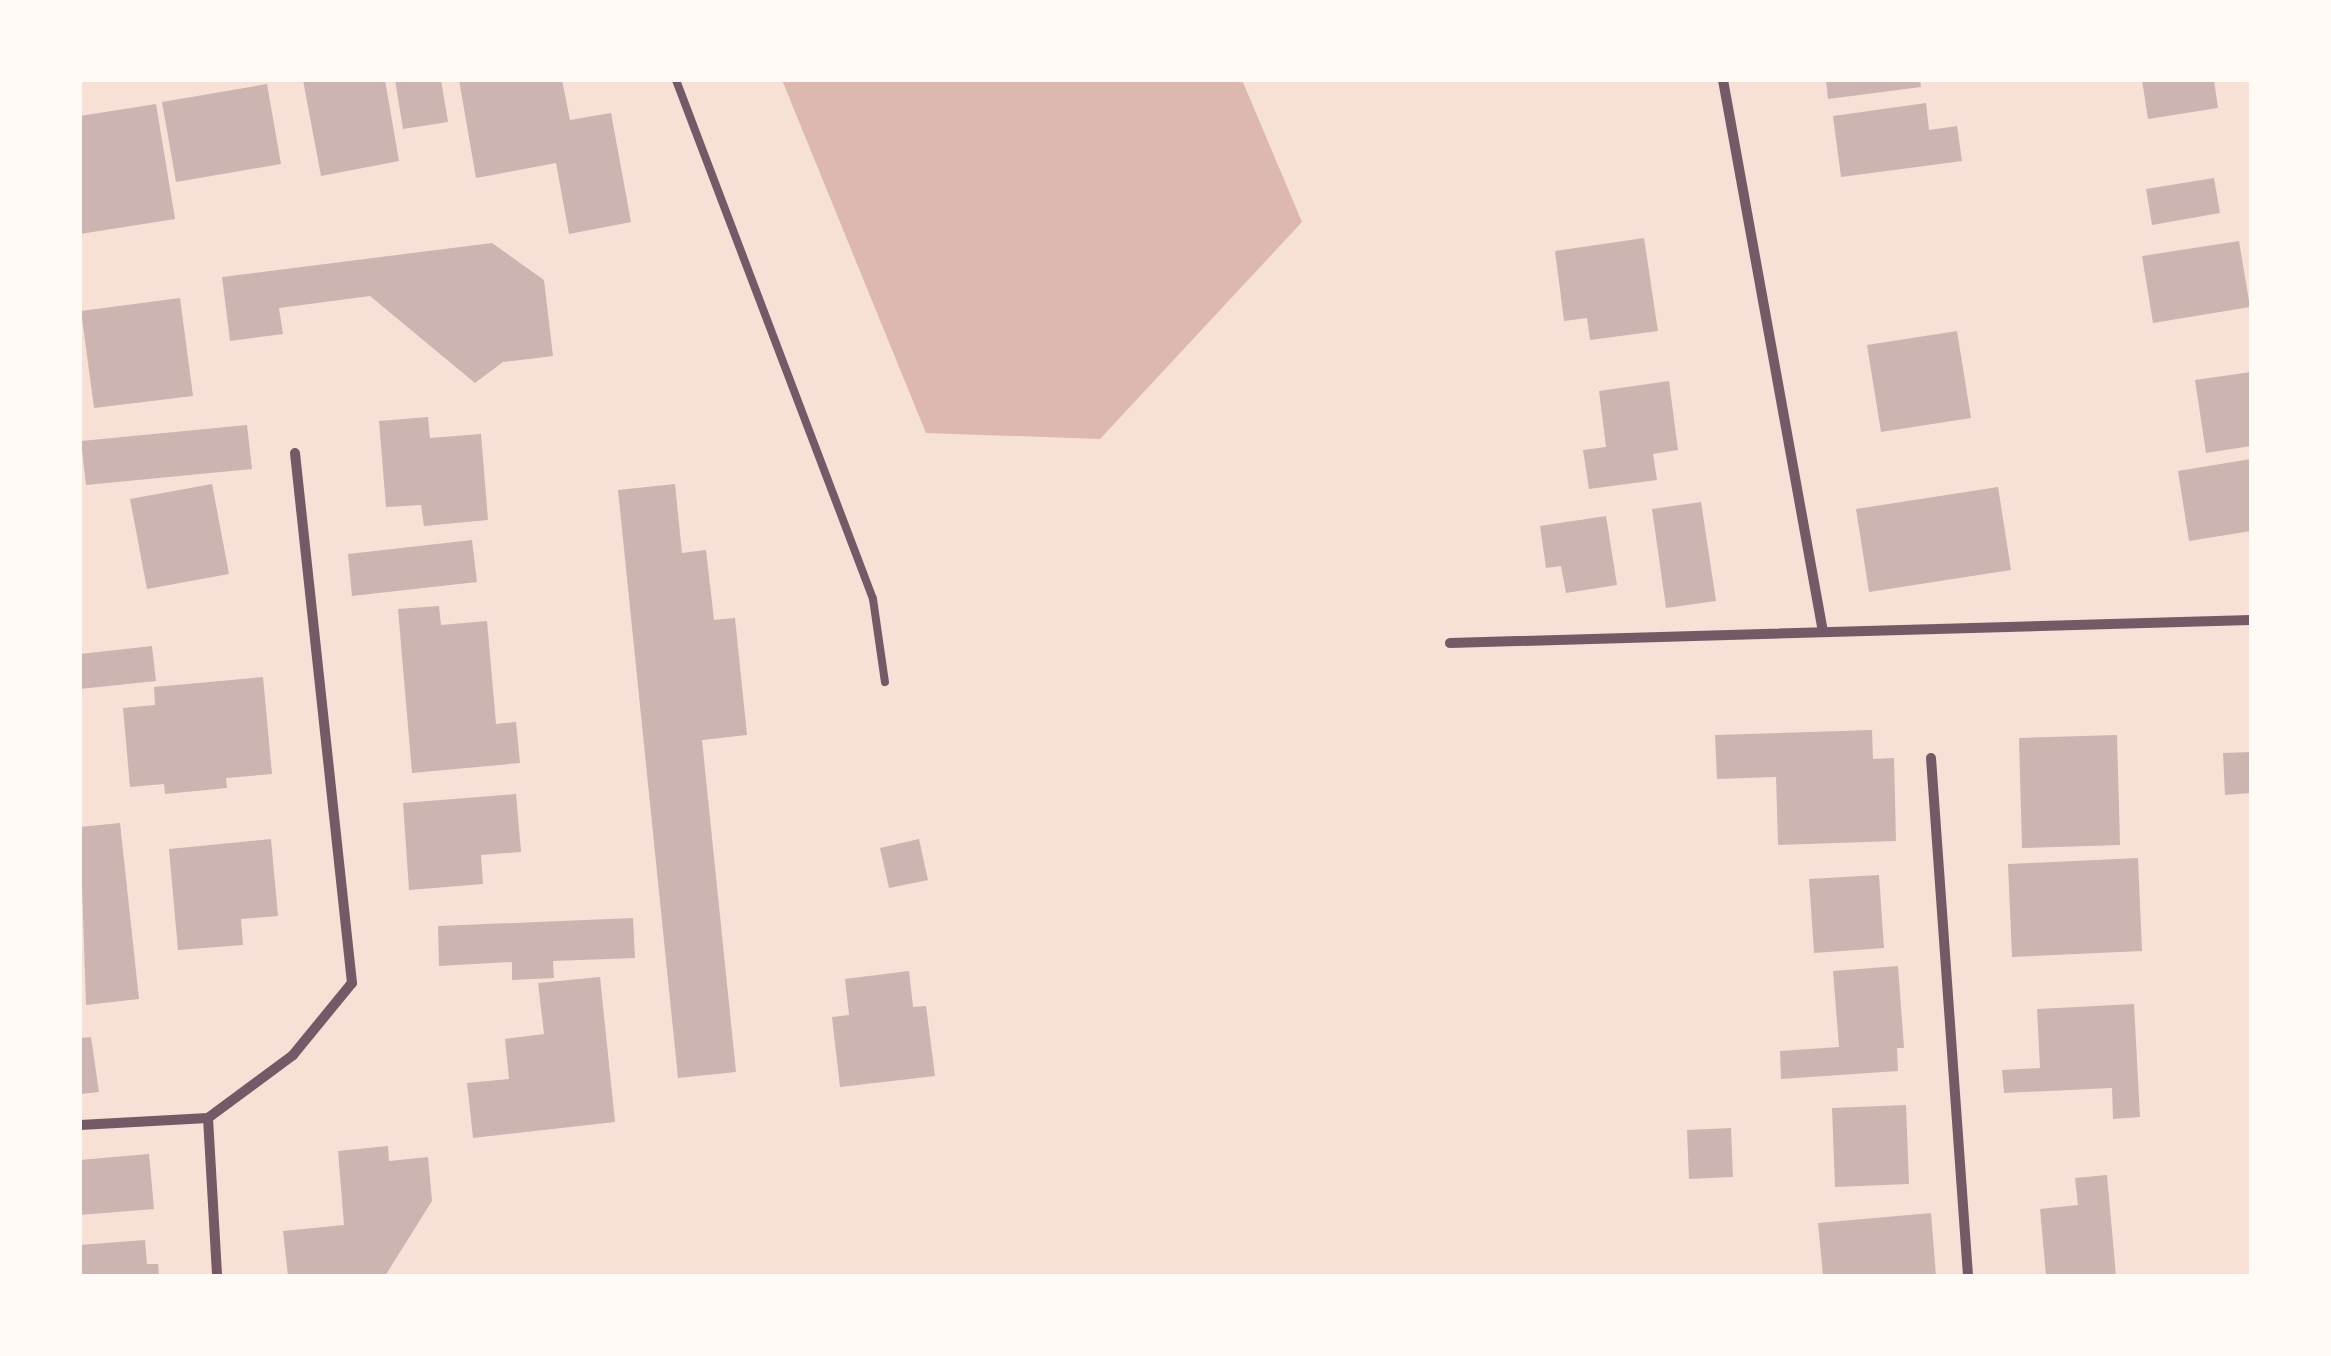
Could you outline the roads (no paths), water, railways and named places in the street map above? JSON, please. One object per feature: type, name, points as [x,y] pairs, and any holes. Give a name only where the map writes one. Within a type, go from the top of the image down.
[{"type":"street","points":[[1723,80],[1823,632]]},
{"type":"street","points":[[80,1125],[208,1118],[293,1055],[352,983],[295,453]]},
{"type":"street","points":[[1450,643],[2251,620]]},
{"type":"street","points":[[1931,758],[1968,1276]]},
{"type":"street","points":[[208,1118],[217,1276]]},
{"type":"lane","points":[[676,80],[873,599],[885,682]]}]
